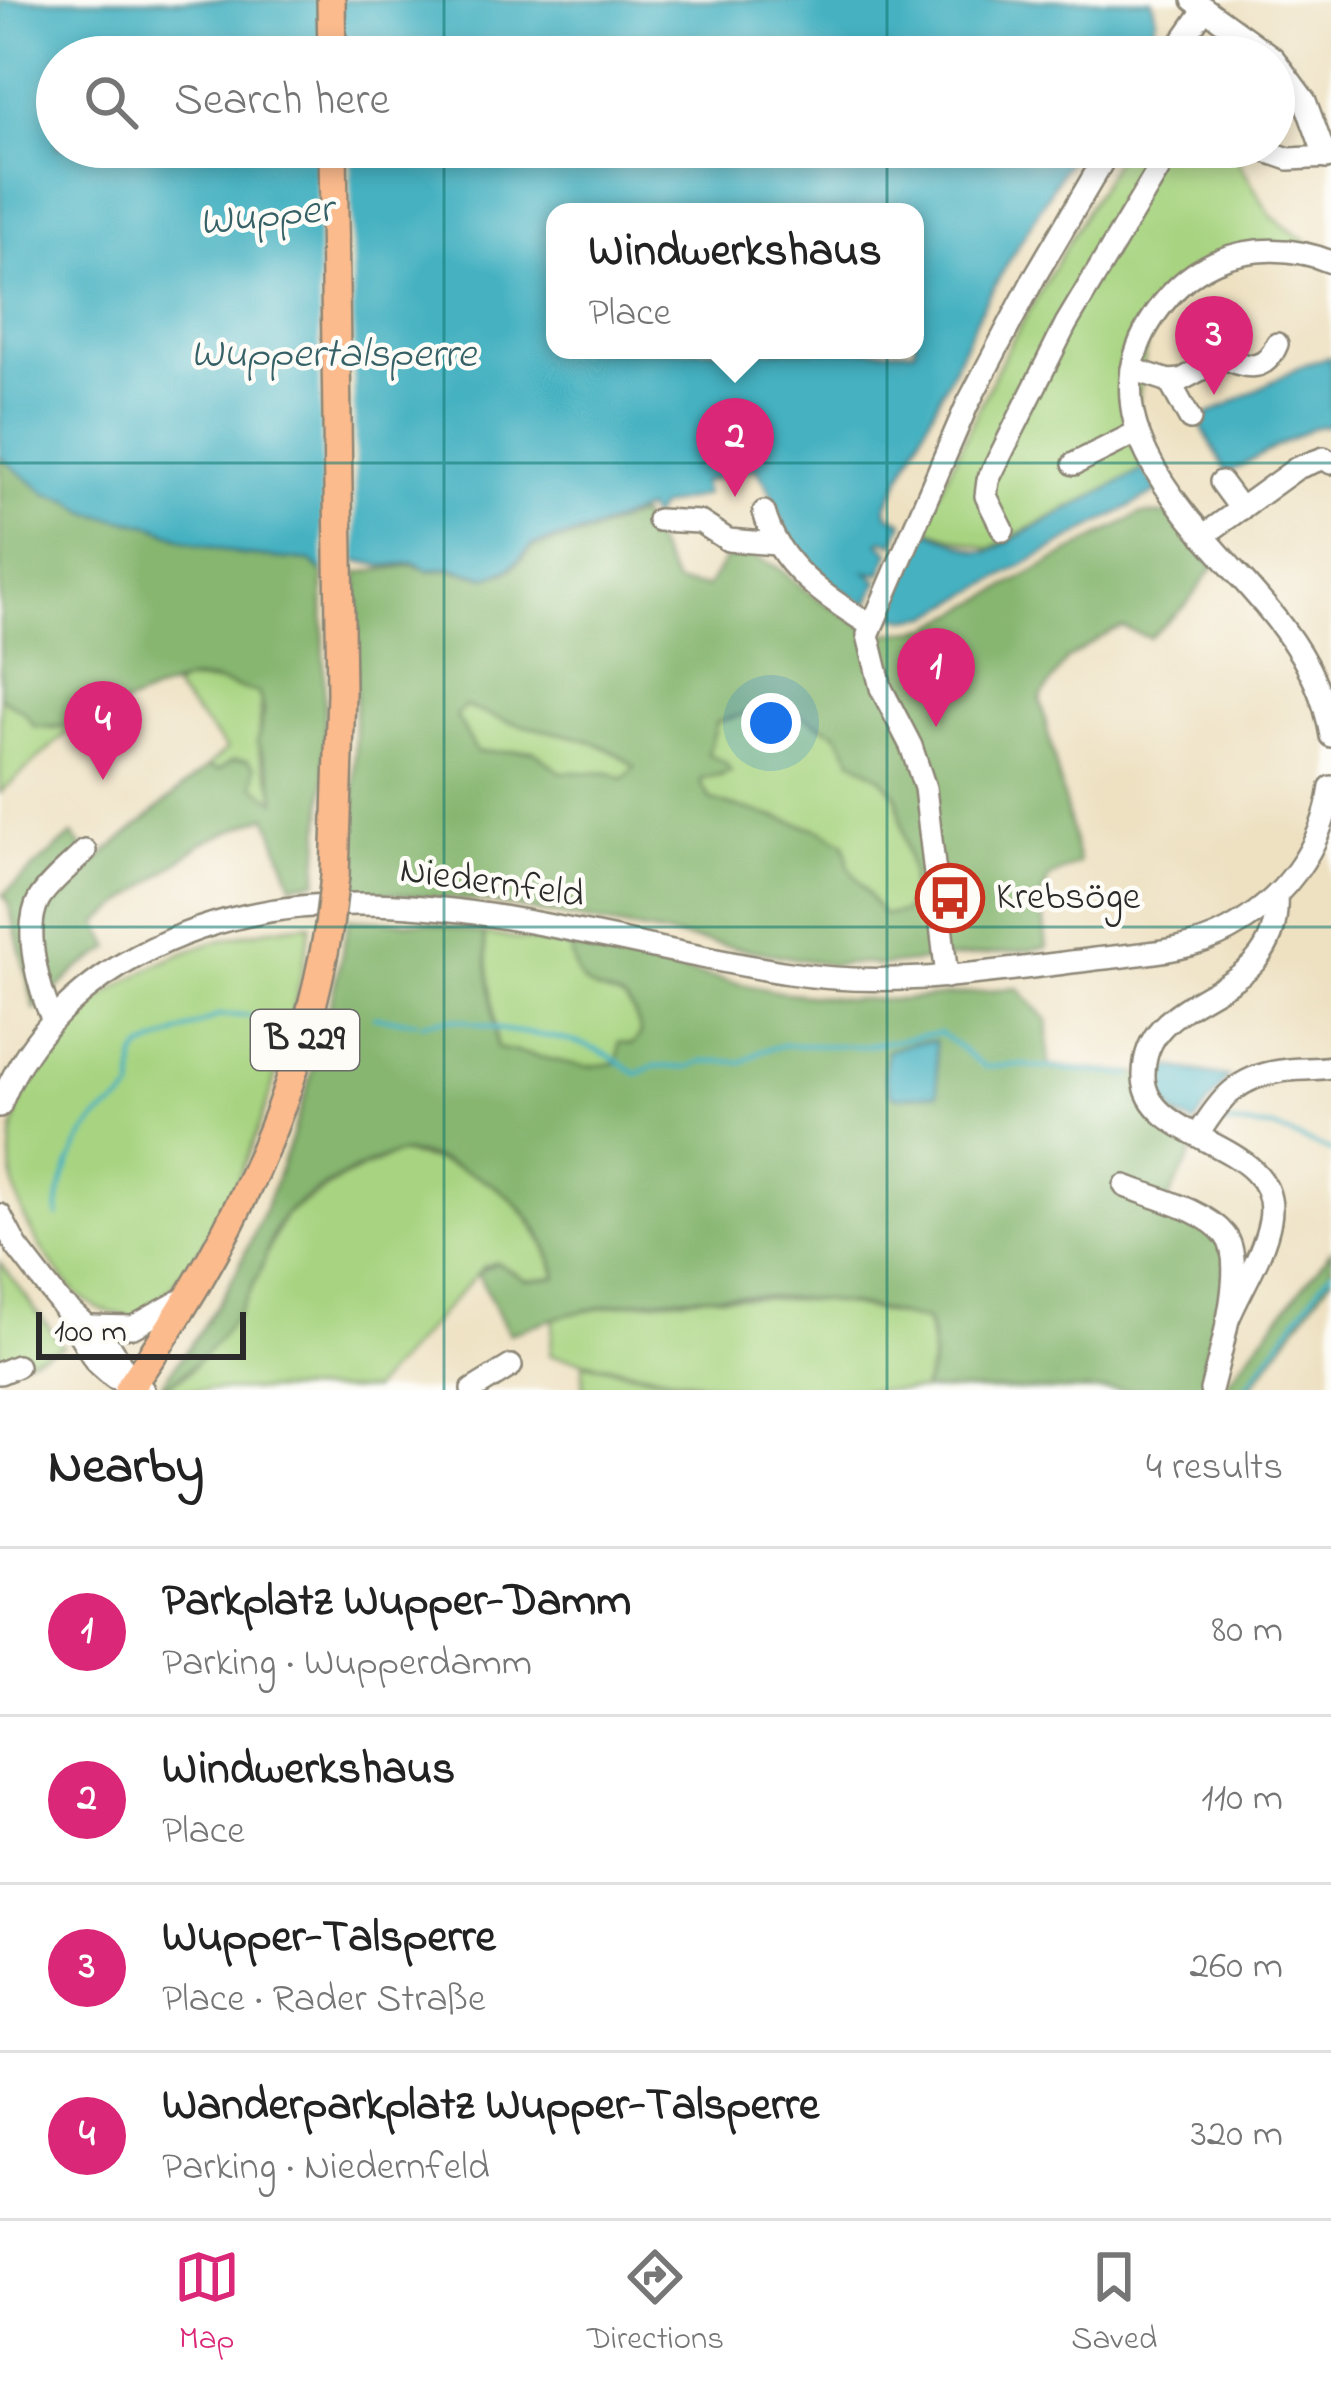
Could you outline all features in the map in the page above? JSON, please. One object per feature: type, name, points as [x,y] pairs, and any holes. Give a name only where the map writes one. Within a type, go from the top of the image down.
[{"type":"main road","points":[[331,0],[332,36]]},
{"type":"main road","name":"B 229","points":[[134,1388],[249,1188],[280,1116],[304,1043],[329,926],[341,742],[333,168]]},
{"type":"street","points":[[1182,36],[1198,5],[1242,36]]},
{"type":"street","points":[[1295,88],[1328,157],[1295,159]]},
{"type":"street","points":[[946,977],[925,788],[911,746],[881,688],[868,643],[870,625],[1004,333],[1099,168]]},
{"type":"street","points":[[1003,530],[986,496],[988,480],[1077,304],[1159,168]]},
{"type":"street","points":[[1330,724],[1300,653],[1203,536],[1151,464],[1138,433],[1132,369],[1157,310],[1178,286],[1210,264],[1265,250],[1291,251],[1331,262]]},
{"type":"street","points":[[1132,369],[1169,381],[1181,380],[1224,357],[1250,367],[1264,364],[1277,344]]},
{"type":"street","points":[[1169,381],[1190,419]]},
{"type":"street","points":[[1074,464],[1138,433]]},
{"type":"street","points":[[1203,536],[1297,468],[1324,458],[1331,463]]},
{"type":"street","points":[[1221,482],[1241,509]]},
{"type":"street","points":[[764,512],[776,544],[809,582],[870,625]]},
{"type":"street","points":[[658,520],[700,522],[728,540],[776,544]]},
{"type":"street","points":[[1227,1322],[1267,1233],[1270,1205],[1253,1171],[1167,1116],[1151,1099],[1145,1084],[1148,1054],[1155,1036],[1178,1012],[1232,983],[1255,963],[1276,926],[1276,896],[1315,842],[1331,787]]},
{"type":"street","points":[[53,1020],[38,968],[34,914],[44,893],[85,851]]},
{"type":"street","name":"Niedernfeld","points":[[0,1106],[19,1065],[53,1020],[98,981],[162,943],[245,916],[310,906],[383,904],[480,914],[788,974],[848,980],[946,977],[1188,945],[1227,932],[1276,896]]},
{"type":"street","points":[[1198,1135],[1220,1099],[1236,1088],[1276,1072],[1331,1067]]},
{"type":"street","points":[[1125,1186],[1204,1219],[1231,1244],[1227,1322],[1210,1390]]},
{"type":"street","points":[[0,1215],[96,1362],[134,1388]]},
{"type":"street","points":[[90,1326],[133,1327],[190,1295]]},
{"type":"street","points":[[61,1304],[113,1350],[134,1388]]},
{"type":"street","points":[[472,1390],[511,1366]]},
{"type":"green space","points":[[1111,168],[1242,168],[1271,216],[1317,250],[1260,244],[1152,308],[1132,443],[1143,470],[989,549],[922,528],[1006,351]]},
{"type":"green space","points":[[0,457],[47,494],[70,500],[88,513],[152,526],[187,541],[243,555],[311,561],[323,572],[325,773],[317,881],[292,884],[267,816],[204,842],[98,923],[111,948],[79,968],[35,1010],[3,895],[72,835],[95,862],[207,767],[218,770],[233,760],[248,760],[255,767],[254,786],[276,801],[270,770],[257,743],[264,710],[258,693],[193,680],[91,719],[53,727],[34,726],[23,711],[0,697]]},
{"type":"green space","points":[[639,514],[676,584],[707,587],[726,558],[753,556],[880,635],[930,628],[1140,514],[1169,514],[1214,566],[1186,605],[1149,638],[1123,627],[1111,631],[1067,659],[1040,699],[1079,863],[1049,878],[1041,898],[1047,948],[876,966],[832,965],[481,901],[347,890],[354,795],[357,573],[414,565],[488,578],[509,571],[534,547],[589,534]],"holes":[[[465,706],[590,741],[635,767],[624,779],[609,773],[560,772],[534,751],[477,752],[456,716]],[[757,711],[797,714],[836,733],[853,760],[881,778],[897,796],[911,872],[911,900],[904,912],[883,915],[849,867],[844,843],[818,829],[711,800],[702,779],[731,772],[726,763],[708,754],[717,722]]]},
{"type":"green space","points":[[185,681],[222,683],[259,693],[258,746],[277,803],[253,786],[233,760],[218,770],[207,767],[227,749],[173,688]]},
{"type":"green space","points":[[0,697],[52,729],[79,722],[0,793]]},
{"type":"green space","points":[[464,706],[590,742],[635,767],[624,779],[609,773],[560,772],[533,751],[477,752],[456,716]]},
{"type":"green space","points":[[757,711],[797,714],[836,733],[853,760],[881,778],[897,796],[911,872],[911,900],[904,912],[883,916],[849,867],[844,843],[818,829],[711,800],[701,784],[702,778],[722,776],[708,754],[717,722]]},
{"type":"green space","points":[[349,919],[429,923],[484,934],[497,1048],[586,1067],[618,1063],[619,1042],[633,1044],[641,1034],[629,1005],[587,985],[579,976],[569,947],[779,992],[845,999],[901,1000],[1018,988],[1048,1021],[1048,1066],[1139,1074],[1198,1142],[1166,1204],[1228,1244],[1206,1390],[923,1390],[933,1356],[927,1320],[853,1304],[788,1297],[706,1296],[625,1303],[509,1334],[477,1273],[496,1263],[526,1280],[557,1277],[538,1230],[517,1204],[490,1183],[436,1159],[405,1153],[337,1179],[284,1216],[230,1325],[191,1368],[159,1389],[232,1281],[276,1181],[318,1051]]},
{"type":"green space","points":[[311,924],[277,1072],[216,1224],[189,1266],[158,1301],[127,1321],[126,1315],[100,1309],[64,1279],[25,1219],[11,1159],[23,1095],[45,1056],[73,1023],[143,972],[225,939]]},
{"type":"green space","points":[[484,934],[569,947],[579,976],[597,990],[622,998],[636,1016],[641,1034],[618,1063],[586,1067],[497,1048]]},
{"type":"green space","points":[[398,1153],[454,1167],[498,1189],[533,1225],[557,1278],[527,1280],[496,1262],[484,1266],[372,1390],[160,1390],[187,1374],[238,1314],[285,1215],[339,1180]]},
{"type":"green space","points":[[1331,1251],[1331,1278],[1249,1390],[1221,1390]]},
{"type":"green space","points":[[0,1262],[63,1346],[0,1370]]},
{"type":"green space","points":[[709,1296],[828,1301],[926,1321],[932,1356],[926,1381],[922,1390],[742,1390],[550,1355],[554,1317]]},
{"type":"green space","points":[[583,1363],[725,1390],[583,1390]]},
{"type":"water","name":"Wuppertalsperre","points":[[0,0],[1152,0],[1156,18],[1149,36],[36,36],[36,168],[1064,168],[984,304],[886,508],[903,522],[894,544],[879,542],[890,552],[881,574],[867,572],[878,581],[868,604],[830,584],[805,560],[757,468],[702,482],[705,495],[659,507],[651,519],[646,509],[589,531],[534,544],[508,569],[487,577],[450,568],[429,570],[414,563],[382,566],[359,561],[323,572],[311,561],[243,555],[187,541],[152,526],[88,513],[69,500],[47,494],[0,457]]},
{"type":"water","points":[[1331,357],[1331,425],[1312,428],[1227,473],[1198,420],[1306,364]]},
{"type":"water","points":[[1143,470],[1158,491],[930,616],[906,619],[885,613],[922,528],[989,552]]},
{"type":"water","points":[[935,1041],[938,1093],[891,1094],[885,1076],[887,1051]]},
{"type":"water","points":[[1170,1067],[1228,1077],[1194,1124],[1162,1099],[1162,1070]]},
{"type":"pier","points":[[317,168],[350,168],[356,568],[324,578]]},
{"type":"waterway","points":[[58,1216],[60,1192],[75,1152],[96,1120],[133,1090],[135,1057],[142,1049],[220,1015],[250,1016]]},
{"type":"waterway","points":[[374,1017],[416,1022]]},
{"type":"waterway","points":[[422,1024],[456,1020],[558,1038],[604,1053],[637,1074],[654,1066],[743,1062],[784,1045],[865,1046],[940,1033],[985,1067],[1018,1065],[1130,1075]]},
{"type":"waterway","points":[[1216,1123],[1273,1128],[1331,1151]]},
{"type":"waterway","points":[[1244,1390],[1331,1271]]},
{"type":"place","name":"Wupper-Talsperre","points":[[1214,395]]},
{"type":"place","name":"Windwerkshaus","points":[[735,497]]},
{"type":"place","name":"Parkplatz Wupper-Damm","points":[[936,727]]},
{"type":"place","name":"Wanderparkplatz Wupper-Talsperre","points":[[103,780]]},
{"type":"place","name":"Krebsöge","points":[[950,898]]},
{"type":"water label","name":"Wupper","points":[[266,217]]}]
